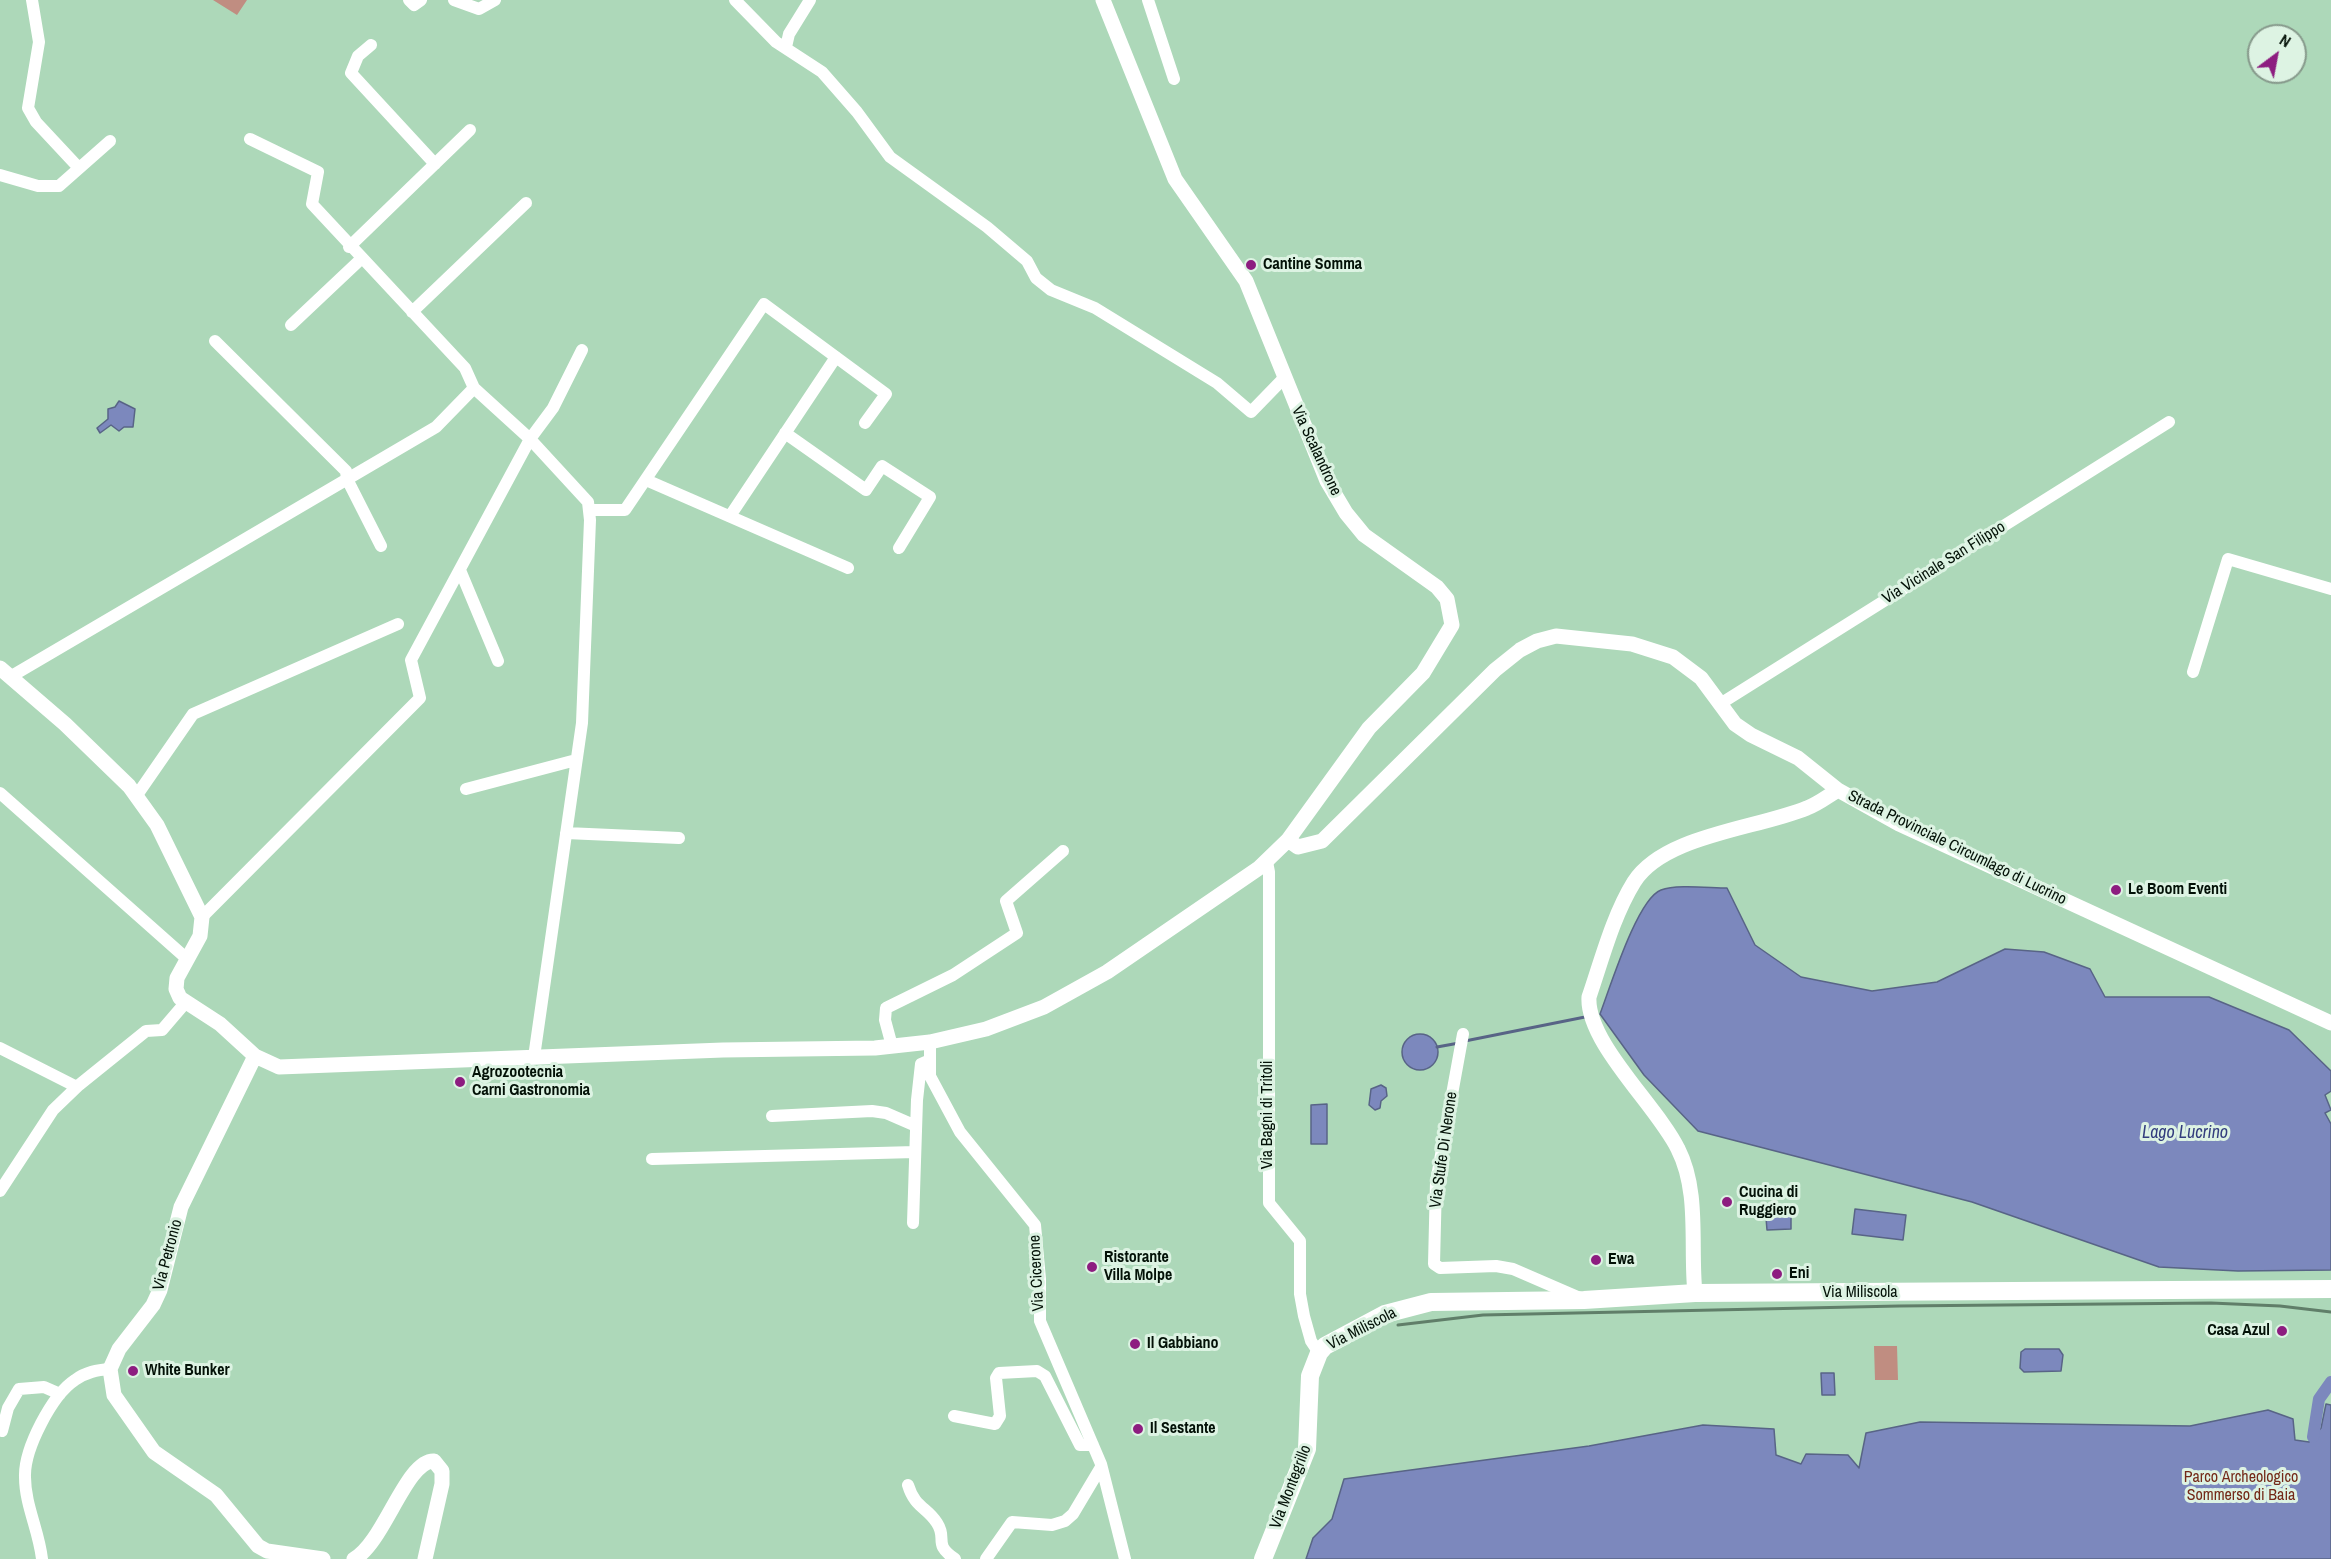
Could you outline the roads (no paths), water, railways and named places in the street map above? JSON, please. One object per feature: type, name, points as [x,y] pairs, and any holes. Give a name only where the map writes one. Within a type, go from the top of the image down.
[{"type":"main road","name":"Via Miliscola","points":[[1310,1377],[1318,1353],[1325,1346],[1353,1330],[1408,1306],[1431,1302],[1584,1300],[1695,1293],[2331,1289]]},
{"type":"main road","name":"Via Montegrillo","points":[[1263,1559],[1307,1449],[1310,1377]]},
{"type":"street","points":[[32,0],[39,42],[28,108],[36,122],[78,167]]},
{"type":"street","points":[[409,0],[414,5],[421,0]]},
{"type":"street","points":[[454,0],[479,9],[495,0]]},
{"type":"street","points":[[735,0],[758,27],[822,72],[857,112],[890,157],[987,227],[1026,261],[1036,278],[1051,290],[1080,300],[1112,318],[1217,383],[1251,412],[1284,378]]},
{"type":"street","points":[[786,47],[789,34],[810,0]]},
{"type":"street","name":"Via Scalandrone","points":[[1103,0],[1175,179],[1246,281],[1327,481],[1346,513],[1364,535],[1437,587],[1447,599],[1452,619],[1445,639],[1423,673],[1369,728],[1288,840]]},
{"type":"street","points":[[1148,0],[1174,79]]},
{"type":"street","points":[[371,45],[358,56],[351,73],[435,164]]},
{"type":"street","points":[[350,246],[470,130]]},
{"type":"street","points":[[250,139],[318,172],[312,204],[465,368],[474,388],[530,439],[588,502],[582,723],[534,1057]]},
{"type":"street","points":[[0,176],[38,186],[59,186],[110,141]]},
{"type":"street","points":[[412,312],[526,203]]},
{"type":"street","points":[[291,325],[361,259]]},
{"type":"street","points":[[589,510],[625,510],[764,304],[886,394],[865,423]]},
{"type":"street","points":[[215,341],[346,471],[347,479],[381,546]]},
{"type":"street","points":[[202,917],[420,698],[411,660],[530,439],[552,408],[582,350]]},
{"type":"street","points":[[730,516],[836,357]]},
{"type":"street","points":[[474,388],[436,427],[5,673],[65,724],[137,795],[157,825],[202,917],[200,936],[186,958],[177,978],[176,989],[186,1002],[220,1024],[255,1056],[279,1067],[892,1046],[930,1042],[986,1029],[1044,1007],[1107,972],[1267,861],[1288,840],[1298,847],[1322,841],[1469,693],[1520,650],[1537,641],[1556,636],[1578,636],[1653,649],[1688,666],[1711,688],[1735,724],[1751,735],[1798,758],[1838,790]]},
{"type":"street","name":"Via Vicinale San Filippo","points":[[1720,704],[2169,422]]},
{"type":"street","points":[[785,433],[866,490],[882,466],[930,497],[899,548]]},
{"type":"street","points":[[646,480],[848,568]]},
{"type":"street","points":[[2193,672],[2228,559],[2331,589]]},
{"type":"street","points":[[460,570],[498,661]]},
{"type":"street","points":[[137,795],[193,714],[398,624]]},
{"type":"street","points":[[466,789],[576,760]]},
{"type":"street","name":"Strada Provinciale Circumlago di Lucrino","points":[[1695,1293],[1692,1212],[1684,1164],[1678,1148],[1608,1048],[1591,1014],[1589,997],[1623,904],[1635,881],[1658,856],[1682,844],[1808,808],[1838,790],[1899,824],[2331,1023]]},
{"type":"street","points":[[0,793],[186,958]]},
{"type":"street","points":[[566,833],[679,838]]},
{"type":"street","points":[[892,1046],[885,1020],[886,1008],[953,975],[1017,933],[1006,901],[1064,851]]},
{"type":"street","name":"Via Bagni di Tritoli","points":[[1267,861],[1269,884],[1269,1203],[1277,1216],[1300,1241],[1300,1294],[1311,1341],[1318,1353]]},
{"type":"street","points":[[0,1191],[53,1110],[146,1031],[162,1030],[186,1002]]},
{"type":"street","name":"Via Stufe Di Nerone","points":[[1462,1040],[1436,1182],[1434,1264],[1440,1268],[1496,1266],[1513,1269],[1584,1300]]},
{"type":"street","name":"Via Cicerone","points":[[930,1042],[930,1076],[960,1132],[1035,1225],[1040,1278],[1040,1321],[1101,1467],[1125,1559]]},
{"type":"street","points":[[0,1048],[77,1088]]},
{"type":"street","name":"Via Petronio","points":[[110,1369],[120,1349],[153,1305],[160,1290],[181,1207],[255,1056]]},
{"type":"street","points":[[913,1223],[916,1126],[921,1064],[930,1060]]},
{"type":"street","points":[[772,1116],[872,1112],[886,1113],[916,1126]]},
{"type":"street","points":[[652,1159],[915,1152]]},
{"type":"street","points":[[1533,1301],[1540,1281]]},
{"type":"street","points":[[42,1559],[40,1539],[26,1491],[26,1460],[60,1394],[84,1375],[110,1369],[114,1395],[154,1452],[216,1495],[252,1540],[267,1551],[323,1559]]},
{"type":"street","points":[[954,1416],[995,1424],[1000,1416],[996,1378],[999,1373],[1037,1371],[1045,1376],[1080,1445],[1093,1445]]},
{"type":"street","points":[[2,1431],[8,1408],[19,1389],[44,1387],[60,1394]]},
{"type":"street","points":[[354,1559],[368,1550],[380,1533],[414,1472],[422,1463],[434,1461],[442,1471],[442,1485],[425,1559]]},
{"type":"street","points":[[986,1559],[1012,1522],[1052,1525],[1073,1514],[1101,1467]]},
{"type":"street","points":[[908,1485],[918,1506],[936,1520],[940,1529],[940,1545],[943,1550],[955,1559]]},
{"type":"water","points":[[119,401],[135,409],[133,427],[124,427],[119,431],[111,425],[100,433],[97,428],[108,419],[108,409],[115,407]]},
{"type":"water","name":"Lago Lucrino","points":[[1675,887],[1727,888],[1755,945],[1801,977],[1872,991],[1937,982],[2005,949],[2044,952],[2090,969],[2105,997],[2209,997],[2289,1030],[2331,1071],[2331,1091],[2325,1095],[2331,1110],[2325,1113],[2331,1124],[2331,1270],[2238,1271],[2159,1267],[1972,1202],[1698,1131],[1644,1075],[1600,1014],[1625,946],[1652,897],[1661,890]]},
{"type":"water","points":[[1420,1034],[1433,1039],[1438,1052],[1433,1065],[1420,1070],[1407,1065],[1402,1052],[1407,1039]]},
{"type":"water","points":[[1381,1085],[1386,1088],[1387,1096],[1381,1101],[1380,1108],[1375,1110],[1369,1105],[1371,1089]]},
{"type":"water","points":[[1327,1104],[1327,1144],[1311,1144],[1311,1105]]},
{"type":"water","points":[[1855,1209],[1906,1215],[1903,1240],[1852,1234]]},
{"type":"water","points":[[1791,1216],[1791,1229],[1767,1230],[1766,1218]]},
{"type":"water","points":[[2025,1349],[2059,1349],[2063,1355],[2061,1371],[2024,1372],[2020,1368],[2021,1352]]},
{"type":"water","points":[[1821,1373],[1834,1373],[1835,1395],[1822,1395]]},
{"type":"water","name":"Parco Archeologico Sommerso di Baia","points":[[2326,1404],[2331,1405],[2331,1559],[1306,1559],[1313,1538],[1332,1519],[1344,1479],[1589,1446],[1703,1425],[1774,1429],[1776,1455],[1801,1464],[1806,1454],[1848,1455],[1859,1468],[1866,1433],[1920,1422],[2190,1426],[2268,1410],[2293,1419],[2295,1440],[2309,1442],[2321,1428]]},
{"type":"waterway","points":[[1465,1041],[1585,1017]]},
{"type":"waterway","points":[[1437,1047],[1459,1043]]},
{"type":"waterway","points":[[2313,1437],[2319,1399],[2331,1382]]},
{"type":"railway","points":[[1398,1325],[1483,1315],[1899,1306],[2211,1303],[2280,1306],[2331,1312]]},
{"type":"place","name":"Cantine Somma","points":[[1251,265]]},
{"type":"place","name":"Le Boom Eventi","points":[[2116,890]]},
{"type":"place","name":"Agrozootecnia Carni Gastronomia","points":[[460,1082]]},
{"type":"place","name":"Cucina di Ruggiero","points":[[1727,1202]]},
{"type":"place","name":"Ewa","points":[[1596,1260]]},
{"type":"place","name":"Ristorante Villa Molpe","points":[[1092,1267]]},
{"type":"place","name":"Eni","points":[[1777,1274]]},
{"type":"place","name":"Casa Azul","points":[[2282,1331]]},
{"type":"place","name":"Il Gabbiano","points":[[1135,1344]]},
{"type":"place","name":"White Bunker","points":[[133,1371]]},
{"type":"place","name":"Il Sestante","points":[[1138,1429]]}]
